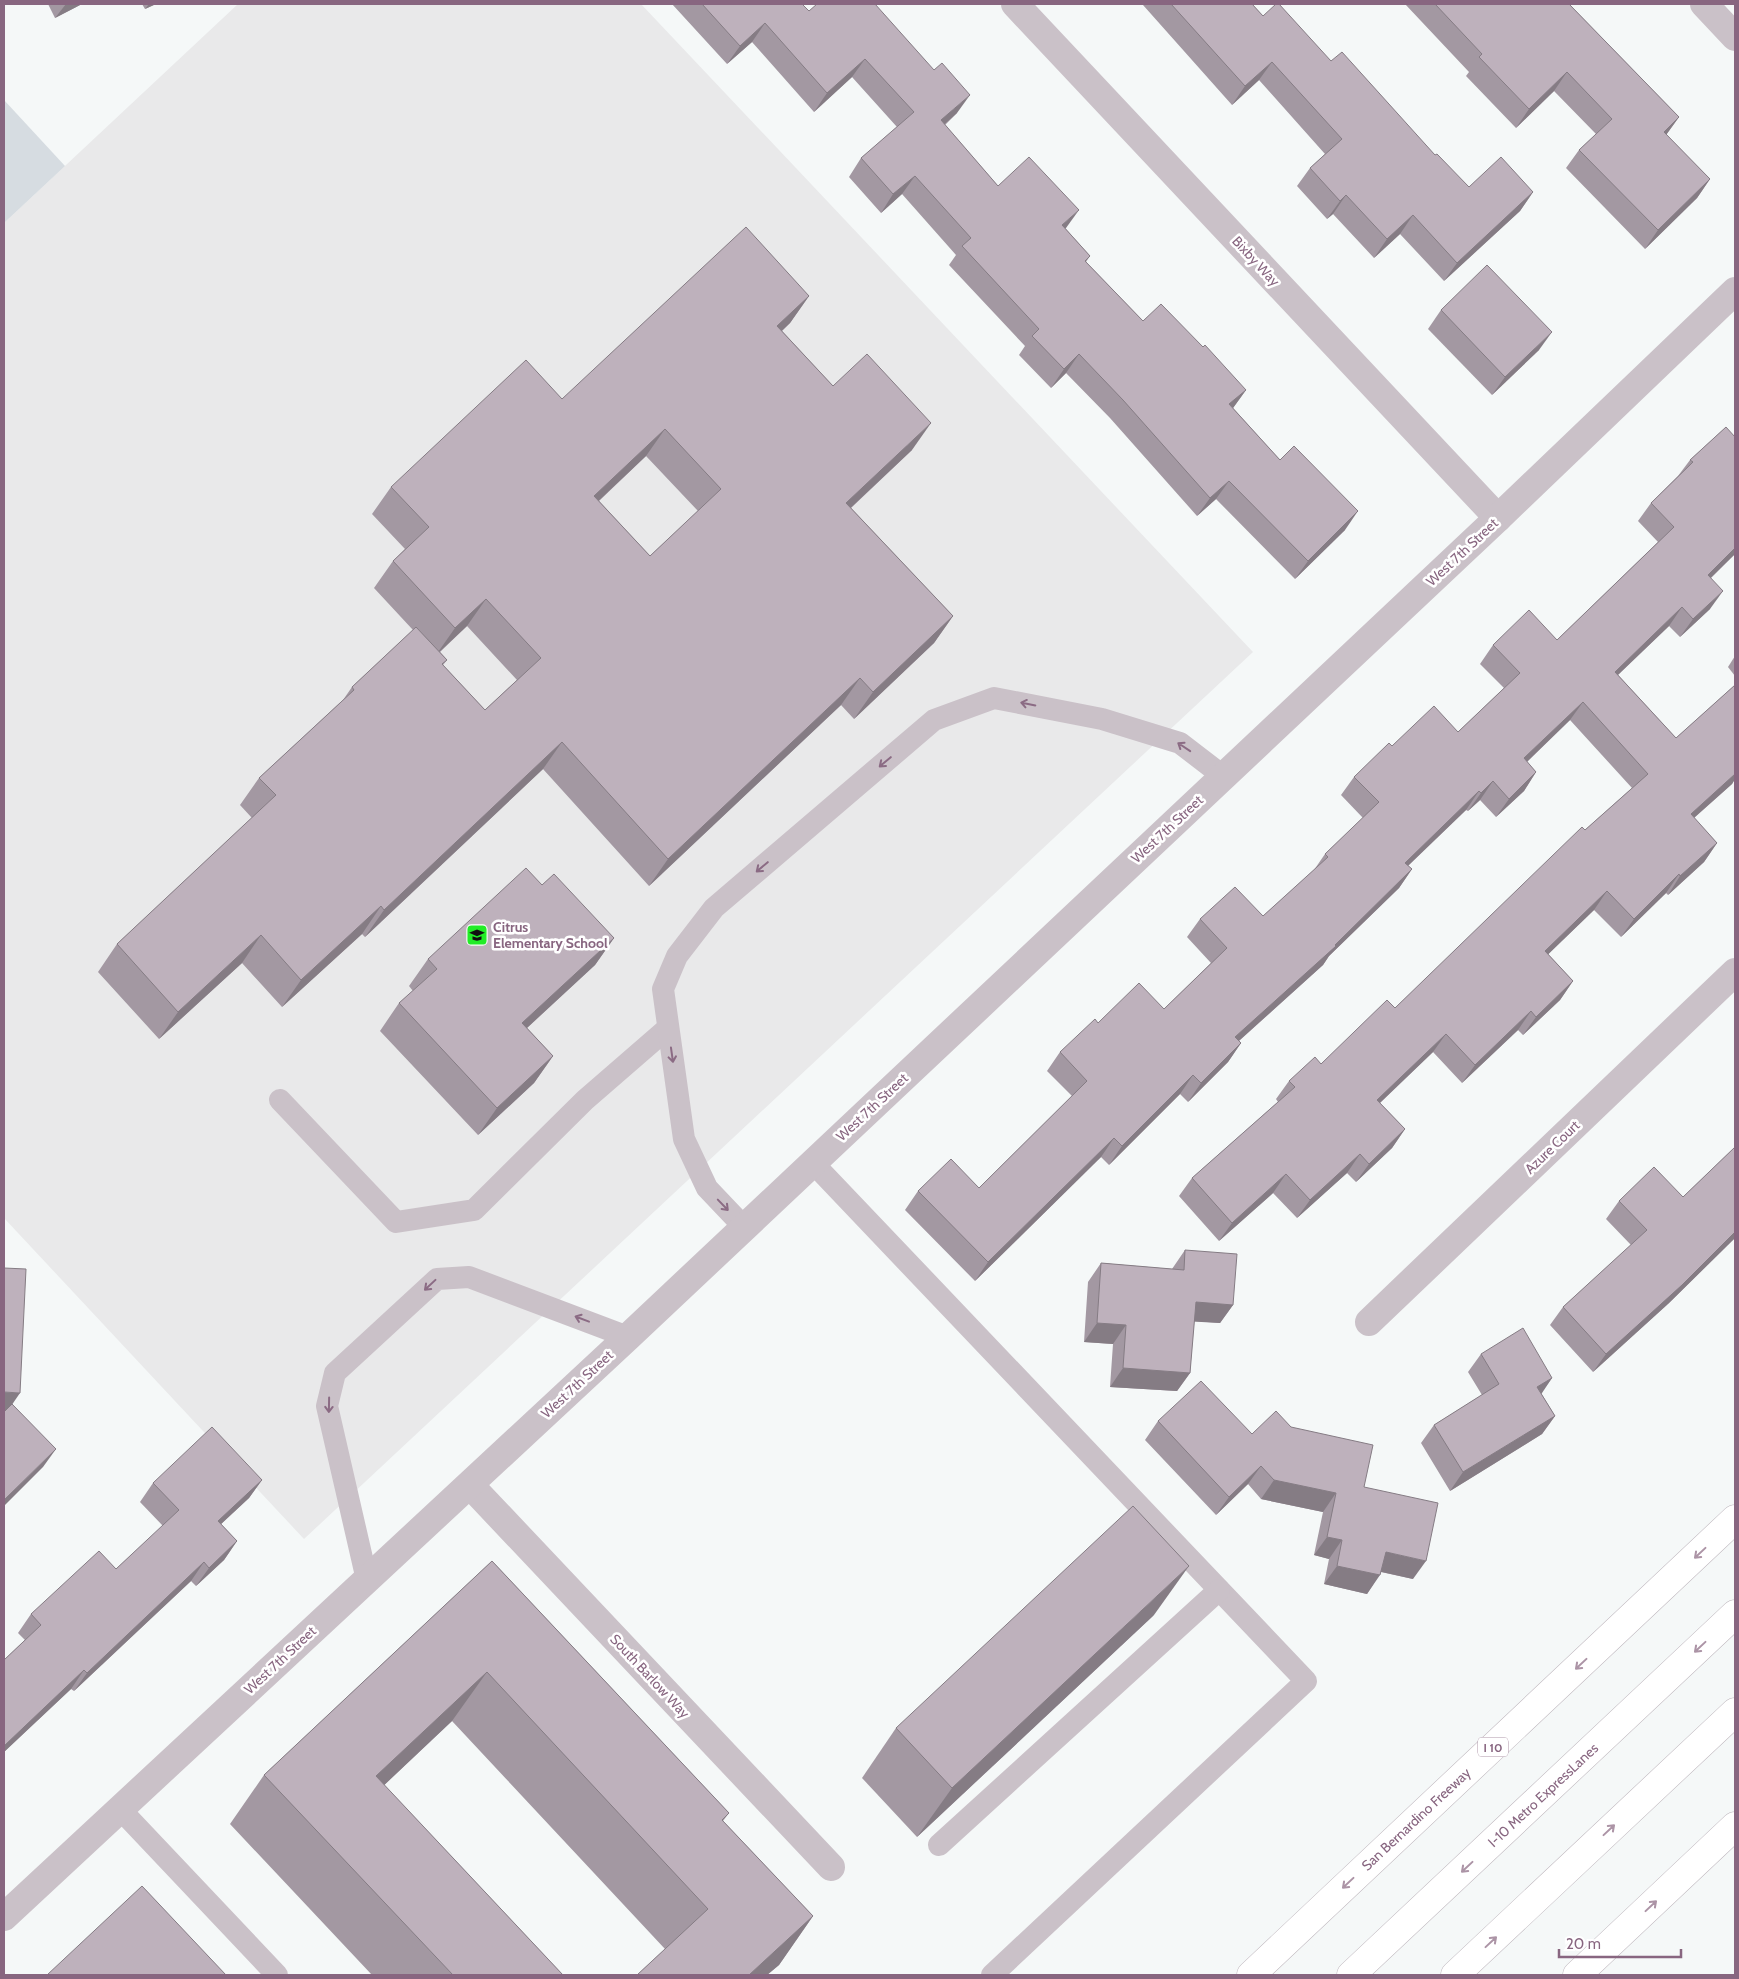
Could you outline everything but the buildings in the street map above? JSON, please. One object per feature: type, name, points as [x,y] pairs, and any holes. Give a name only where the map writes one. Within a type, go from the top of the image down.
[{"type":"highway","name":"San Bernardino Freeway","points":[[1251,1975],[1735,1519]]},
{"type":"highway","name":"I-10 Metro ExpressLanes","points":[[1352,1975],[1735,1614]]},
{"type":"highway","points":[[1455,1975],[1735,1712]]},
{"type":"highway","points":[[1577,1975],[1735,1826]]},
{"type":"street","name":"Bixby Way","points":[[1015,4],[1498,518]]},
{"type":"street","points":[[1704,4],[1735,37]]},
{"type":"street","name":"West 7th Street","points":[[4,1918],[628,1337],[1498,518],[1735,291]]},
{"type":"street","name":"Azure Court","points":[[1368,1322],[1735,972]]},
{"type":"street","name":"South Barlow Way","points":[[470,1485],[831,1867]]},
{"type":"lane","points":[[744,1227],[707,1188],[684,1139],[662,989],[677,956],[714,908],[934,720],[994,698],[1102,719],[1180,743],[1223,776]]},
{"type":"lane","points":[[280,1100],[396,1222],[474,1210],[585,1100],[668,1028]]},
{"type":"lane","points":[[813,1162],[1306,1681],[992,1975]]},
{"type":"lane","points":[[367,1580],[327,1406],[336,1373],[437,1279],[470,1277],[628,1337]]},
{"type":"lane","points":[[940,1845],[1219,1590]]},
{"type":"lane","points":[[120,1808],[277,1975]]},
{"type":"shaded area","name":"Citrus Elementary School","points":[[238,4],[641,4],[1253,652],[304,1539],[4,1218],[4,223]]},
{"type":"shaded area","points":[[4,100],[65,166],[4,223]]},
{"type":"place","name":"Citrus Elementary School","points":[[477,935]]}]
